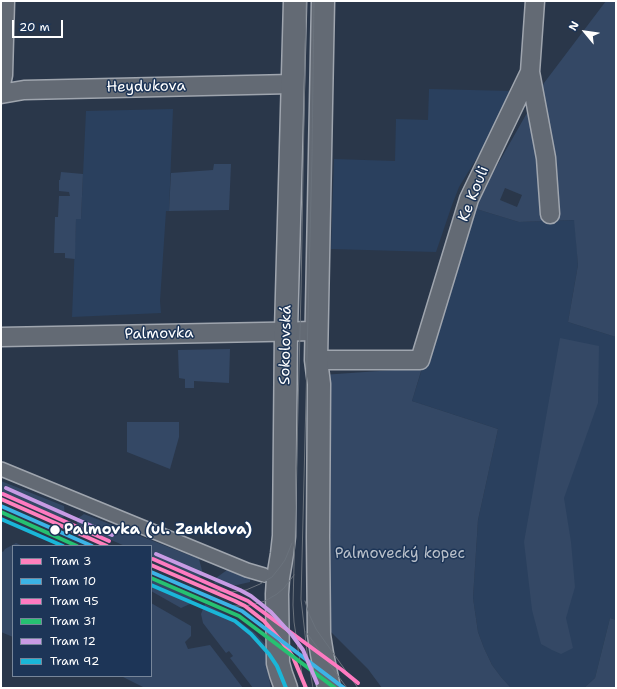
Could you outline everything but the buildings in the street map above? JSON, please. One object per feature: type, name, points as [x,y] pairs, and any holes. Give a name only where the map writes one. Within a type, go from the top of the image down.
[{"type":"main road","name":"Sokolovská","points":[[286,688],[278,663],[277,594],[284,536],[286,331],[295,1]]},
{"type":"main road","name":"Sokolovská","points":[[323,1],[316,360],[319,384],[319,634],[329,688]]},
{"type":"street","points":[[1,84],[5,1]]},
{"type":"street","points":[[535,1],[530,72],[546,158],[550,214]]},
{"type":"street","name":"Ke Kouli","points":[[316,360],[420,360],[469,199],[530,72]]},
{"type":"street","name":"Heydukova","points":[[1,94],[24,90],[292,84]]},
{"type":"street","name":"Palmovka","points":[[1,337],[316,331]]},
{"type":"street","points":[[1,469],[247,570],[264,575]]},
{"type":"shaded area","points":[[429,89],[512,91],[505,112],[459,187],[436,252],[331,249],[334,159],[395,161],[396,119],[428,120]]},
{"type":"shaded area","points":[[173,109],[169,211],[166,211],[160,301],[161,313],[72,317],[76,218],[81,218],[86,111]]},
{"type":"shaded area","points":[[473,208],[519,222],[575,220],[578,265],[568,322],[616,337],[616,620],[610,618],[595,678],[584,688],[511,688],[492,665],[478,632],[473,598],[478,520],[498,429],[412,401]]},
{"type":"green space","points":[[606,1],[616,1],[616,337],[568,322],[578,265],[574,220],[519,222],[473,208],[544,83]],"holes":[[[505,188],[522,195],[517,207],[500,200]]]},
{"type":"green space","points":[[214,164],[231,164],[229,210],[169,211],[171,173],[213,170]]},
{"type":"green space","points":[[61,172],[83,174],[81,219],[76,219],[75,259],[65,258],[65,253],[54,253],[55,217],[58,217],[59,196],[70,196],[69,192],[59,191]]},
{"type":"green space","points":[[560,338],[599,346],[598,403],[564,498],[571,542],[575,587],[566,618],[573,648],[561,654],[541,644],[532,610],[524,542]]},
{"type":"green space","points":[[230,349],[229,383],[194,381],[194,388],[185,388],[185,379],[179,378],[178,350]]},
{"type":"green space","name":"Palmovecký kopec","points":[[422,368],[412,401],[498,429],[478,520],[473,598],[478,632],[484,648],[492,665],[511,688],[382,688],[368,669],[326,627],[322,375]]},
{"type":"green space","points":[[127,422],[179,422],[179,437],[170,469],[127,452]]},
{"type":"green space","points":[[1,481],[64,506],[65,516],[61,518],[1,492]]},
{"type":"green space","points":[[84,514],[199,559],[203,574],[199,578],[152,557],[152,545],[123,545],[77,525],[77,519]]},
{"type":"green space","points":[[12,545],[12,637],[1,632],[1,551],[3,552]]},
{"type":"green space","points":[[227,570],[250,579],[250,582],[237,585],[214,583],[216,578]]},
{"type":"green space","points":[[152,580],[191,597],[192,603],[181,608],[152,592]]},
{"type":"green space","points":[[152,604],[191,626],[191,636],[185,642],[188,649],[210,645],[243,688],[145,688],[123,677],[152,677]]},
{"type":"green space","points":[[205,604],[240,622],[255,633],[267,646],[268,674],[271,688],[253,688],[230,658],[233,656],[229,651],[226,653],[203,623],[201,614]]},
{"type":"green space","points":[[610,618],[616,620],[616,688],[584,688],[595,678]]},
{"type":"tram line","points":[[304,688],[294,622],[293,605],[301,292],[306,1]]},
{"type":"tram line","points":[[313,688],[301,599],[312,157],[314,1]]},
{"type":"tram line","name":"12","points":[[6,488],[112,535]]},
{"type":"tram line","name":"95","points":[[3,494],[109,541]]},
{"type":"tram line","name":"3","points":[[1,499],[105,545]]},
{"type":"tram line","name":"10","points":[[1,506],[90,545]]},
{"type":"tram line","name":"31","points":[[1,512],[75,545]]},
{"type":"tram line","name":"92","points":[[1,519],[61,545]]},
{"type":"tram line","points":[[201,587],[231,592],[246,590],[260,584],[272,577],[280,567],[285,560],[292,543]]},
{"type":"tram line","name":"12","points":[[156,554],[240,590],[251,596],[271,612],[292,635],[303,650],[317,683]]},
{"type":"tram line","name":"95","points":[[153,559],[248,601],[358,683]]},
{"type":"tram line","name":"3","points":[[152,565],[235,601],[245,606],[264,621],[293,657],[306,688]]},
{"type":"tram line","name":"10","points":[[152,572],[242,611],[344,688]]},
{"type":"tram line","points":[[210,599],[235,606],[255,604],[265,601],[277,594],[284,588],[294,575]]},
{"type":"tram line","name":"31","points":[[152,578],[239,616],[335,688]]},
{"type":"tram line","name":"92","points":[[152,585],[235,621],[251,634],[269,654],[277,666],[286,688]]},
{"type":"tram line","points":[[305,601],[316,629],[358,688]]},
{"type":"tram line","points":[[306,632],[347,688]]},
{"type":"place","name":"Palmovka (ul. Zenklova)","points":[[55,530]]}]
